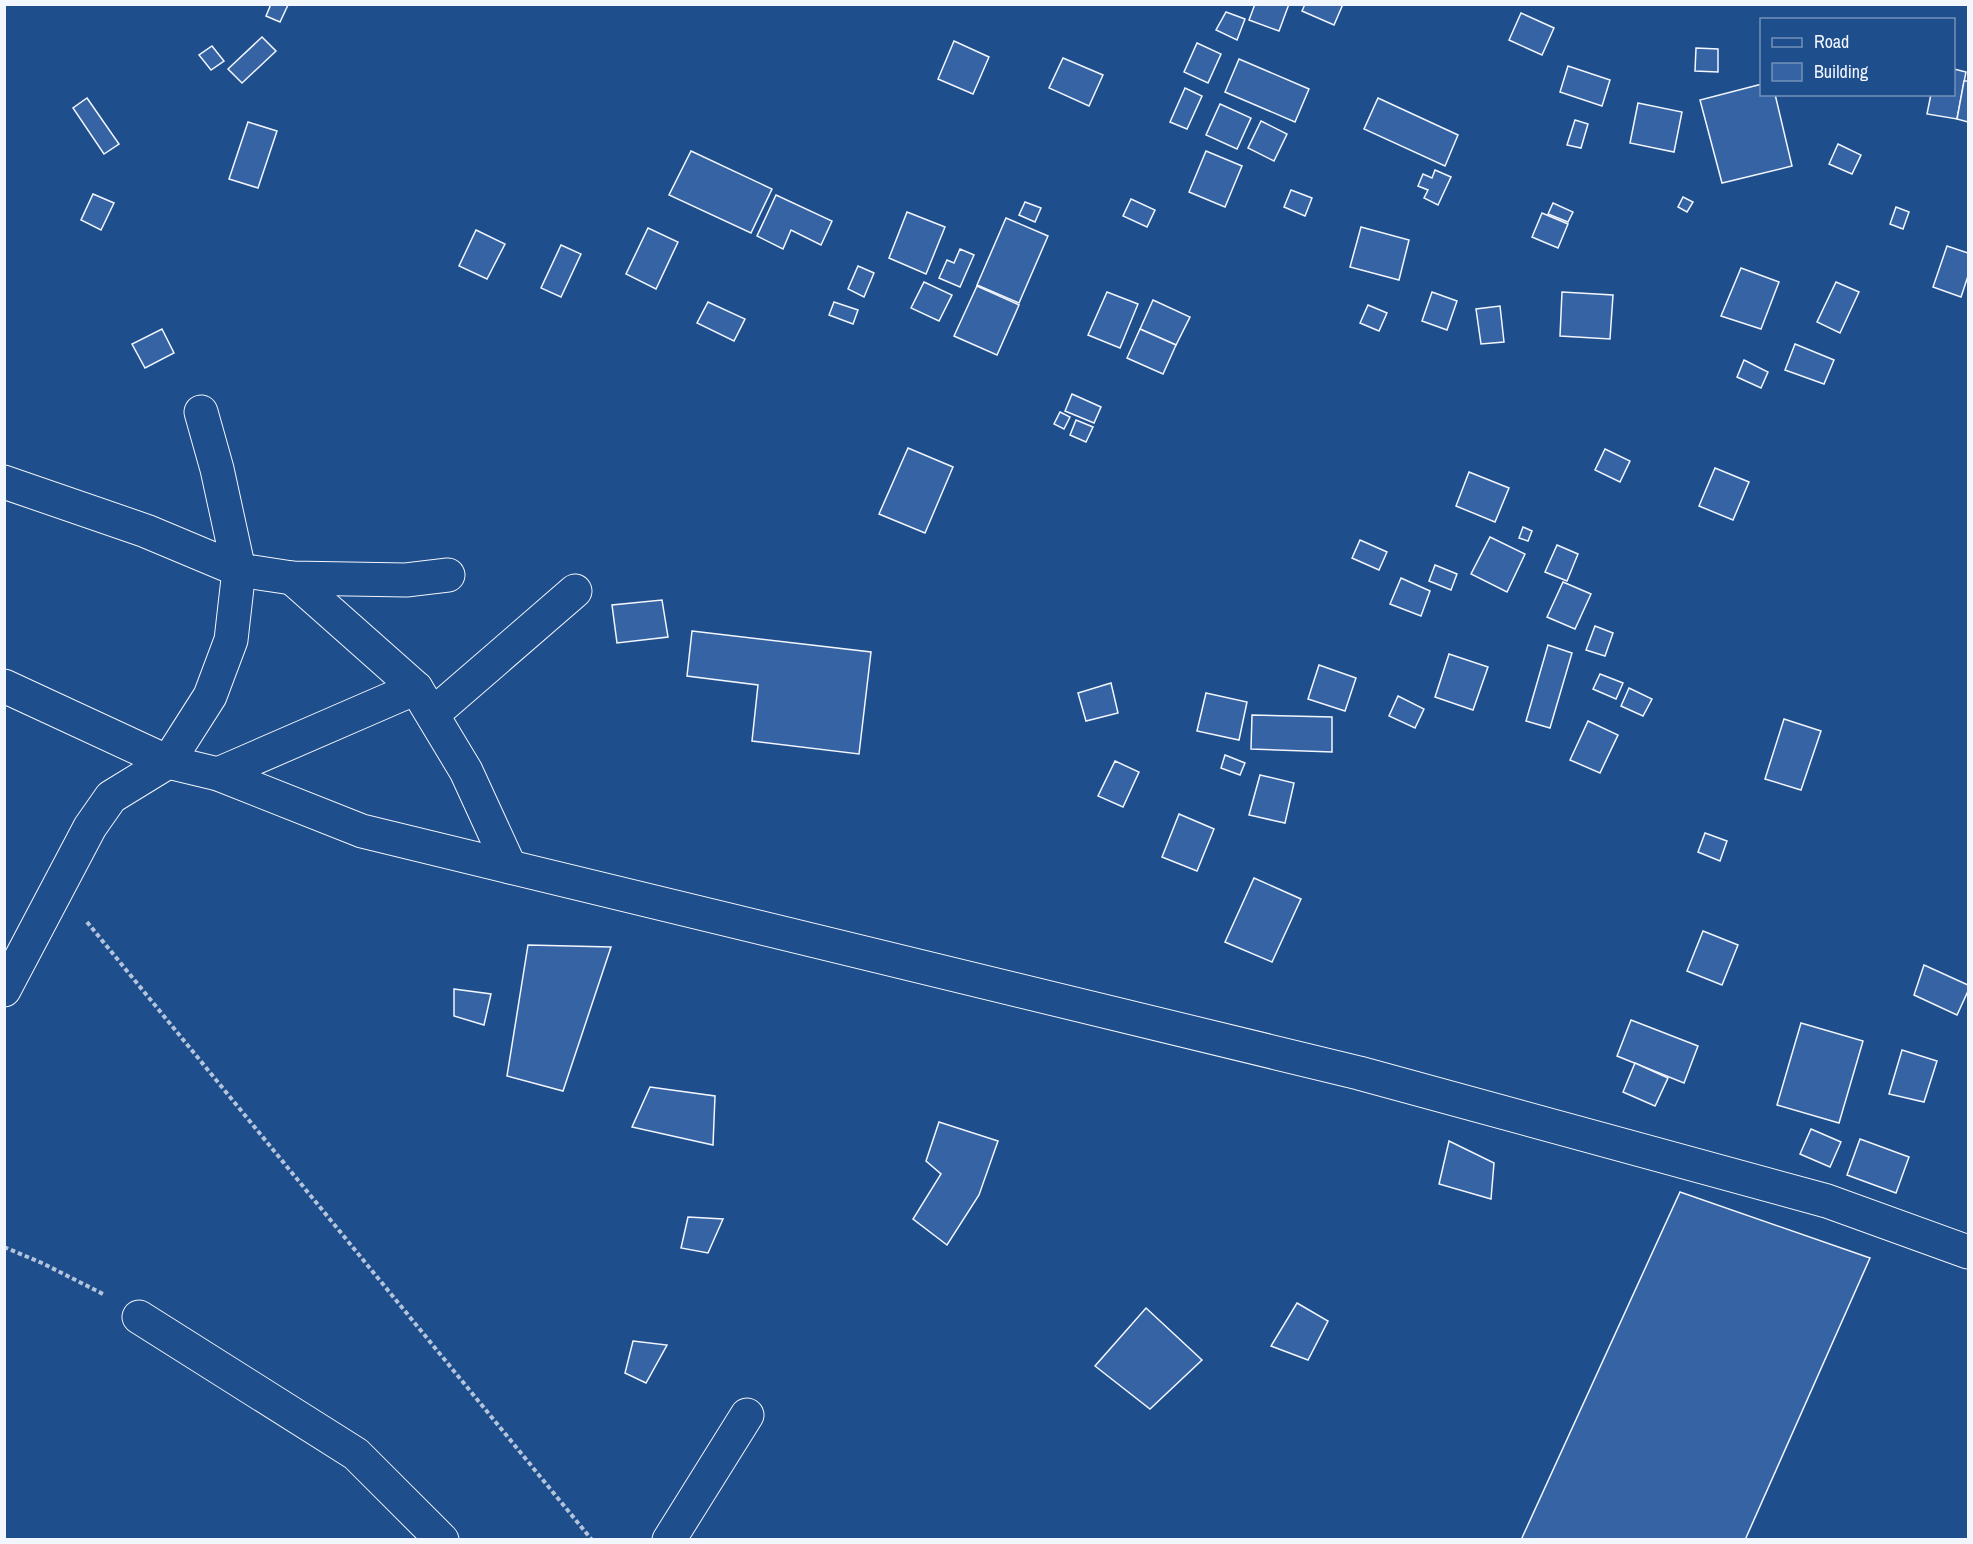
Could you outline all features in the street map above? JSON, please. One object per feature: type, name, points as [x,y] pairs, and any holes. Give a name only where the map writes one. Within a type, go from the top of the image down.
[{"type":"street","points":[[4,990],[57,885],[90,827],[111,797],[168,762],[210,696],[231,640],[239,570],[217,469],[201,412]]},
{"type":"street","points":[[4,482],[146,531],[239,570],[292,578],[406,580],[448,575]]},
{"type":"street","points":[[292,578],[425,701],[466,771],[510,867]]},
{"type":"street","points":[[218,774],[425,701],[575,591]]},
{"type":"street","points":[[4,686],[168,762],[218,774],[362,831],[1359,1073],[1827,1201],[1968,1252]]},
{"type":"street","points":[[139,1317],[356,1454],[442,1539]]},
{"type":"street","points":[[669,1539],[747,1415]]},
{"type":"path","points":[[57,885],[592,1539]]},
{"type":"path","points":[[4,1247],[94,1288],[139,1317]]},
{"type":"building","points":[[271,4],[288,5],[280,22],[266,16]]},
{"type":"building","points":[[1255,4],[1289,4],[1279,31],[1249,20]]},
{"type":"building","points":[[1305,4],[1343,4],[1334,25],[1302,11]]},
{"type":"building","points":[[1226,12],[1245,19],[1237,40],[1216,30]]},
{"type":"building","points":[[1521,13],[1554,28],[1542,55],[1509,40]]},
{"type":"building","points":[[262,37],[276,51],[242,83],[228,69]]},
{"type":"building","points":[[954,41],[989,57],[973,94],[938,79]]},
{"type":"building","points":[[1197,43],[1221,54],[1208,83],[1184,72]]},
{"type":"building","points":[[212,46],[224,61],[211,70],[199,55]]},
{"type":"building","points":[[1696,48],[1718,49],[1718,72],[1695,71]]},
{"type":"building","points":[[1063,58],[1103,75],[1089,106],[1049,88]]},
{"type":"building","points":[[1239,59],[1309,89],[1295,122],[1225,92]]},
{"type":"building","points":[[1568,66],[1610,80],[1602,106],[1560,92]]},
{"type":"building","points":[[1955,69],[1966,72],[1957,119],[1927,114],[1931,96],[1955,96]]},
{"type":"building","points":[[1964,81],[1968,81],[1968,122],[1957,119]]},
{"type":"building","points":[[1760,85],[1760,96],[1775,96],[1792,166],[1722,183],[1700,100]]},
{"type":"building","points":[[1185,88],[1202,96],[1187,129],[1170,122]]},
{"type":"building","points":[[87,98],[119,144],[104,154],[73,108]]},
{"type":"building","points":[[1378,98],[1458,135],[1445,166],[1364,129]]},
{"type":"building","points":[[1638,103],[1682,112],[1674,152],[1630,143]]},
{"type":"building","points":[[1220,104],[1251,118],[1237,149],[1206,135]]},
{"type":"building","points":[[1575,120],[1588,124],[1581,148],[1567,145]]},
{"type":"building","points":[[1261,121],[1287,134],[1274,161],[1248,148]]},
{"type":"building","points":[[248,122],[277,131],[258,188],[229,179]]},
{"type":"building","points":[[1838,144],[1861,155],[1852,174],[1829,164]]},
{"type":"building","points":[[691,151],[772,189],[751,233],[669,195]]},
{"type":"building","points":[[1206,151],[1242,166],[1225,207],[1189,192]]},
{"type":"building","points":[[1435,170],[1451,177],[1438,205],[1424,198],[1428,190],[1418,186],[1423,174],[1432,178]]},
{"type":"building","points":[[1291,190],[1312,198],[1305,216],[1284,207]]},
{"type":"building","points":[[93,194],[114,203],[101,230],[81,220]]},
{"type":"building","points":[[776,195],[832,221],[821,245],[791,230],[783,249],[757,236]]},
{"type":"building","points":[[1683,197],[1693,202],[1687,212],[1678,207]]},
{"type":"building","points":[[1131,199],[1155,210],[1147,227],[1123,216]]},
{"type":"building","points":[[1025,202],[1041,208],[1035,222],[1019,215]]},
{"type":"building","points":[[1553,203],[1573,212],[1568,222],[1548,214]]},
{"type":"building","points":[[1896,207],[1909,212],[1903,229],[1890,224]]},
{"type":"building","points":[[907,212],[945,227],[926,274],[889,258]]},
{"type":"building","points":[[1542,213],[1568,224],[1558,248],[1532,237]]},
{"type":"building","points":[[1006,218],[1048,236],[1019,303],[977,285]]},
{"type":"building","points":[[1361,227],[1409,240],[1399,280],[1350,267]]},
{"type":"building","points":[[648,228],[678,242],[656,289],[626,274]]},
{"type":"building","points":[[476,230],[505,244],[487,279],[459,266]]},
{"type":"building","points":[[561,245],[581,254],[561,297],[541,288]]},
{"type":"building","points":[[1947,246],[1968,253],[1968,276],[1961,297],[1933,287]]},
{"type":"building","points":[[960,249],[974,255],[960,287],[939,278],[947,260],[954,263]]},
{"type":"building","points":[[858,266],[874,273],[864,297],[848,289]]},
{"type":"building","points":[[1741,268],[1779,282],[1761,329],[1721,316]]},
{"type":"building","points":[[924,282],[952,295],[939,321],[911,308]]},
{"type":"building","points":[[1836,282],[1859,292],[1840,333],[1817,322]]},
{"type":"building","points":[[977,286],[1019,305],[997,355],[954,336]]},
{"type":"building","points":[[1107,292],[1138,304],[1120,348],[1088,335]]},
{"type":"building","points":[[1432,292],[1457,301],[1447,330],[1422,321]]},
{"type":"building","points":[[1562,292],[1613,295],[1610,339],[1560,336]]},
{"type":"building","points":[[1153,300],[1190,317],[1176,345],[1140,329]]},
{"type":"building","points":[[708,302],[745,319],[734,341],[697,323]]},
{"type":"building","points":[[834,302],[858,310],[853,324],[829,315]]},
{"type":"building","points":[[1368,305],[1387,313],[1379,331],[1360,323]]},
{"type":"building","points":[[1500,306],[1504,342],[1481,344],[1476,309]]},
{"type":"building","points":[[162,329],[174,353],[145,368],[132,344]]},
{"type":"building","points":[[1140,329],[1176,345],[1163,374],[1127,358]]},
{"type":"building","points":[[1795,344],[1834,360],[1824,384],[1785,370]]},
{"type":"building","points":[[1744,360],[1768,372],[1761,388],[1737,377]]},
{"type":"building","points":[[1072,394],[1101,407],[1094,423],[1065,411]]},
{"type":"building","points":[[1060,412],[1070,417],[1064,429],[1054,424]]},
{"type":"building","points":[[1076,420],[1093,427],[1086,442],[1070,435]]},
{"type":"building","points":[[908,448],[953,467],[925,533],[879,514]]},
{"type":"building","points":[[1605,449],[1630,461],[1620,482],[1595,470]]},
{"type":"building","points":[[1715,468],[1749,482],[1733,520],[1699,506]]},
{"type":"building","points":[[1469,472],[1509,488],[1495,522],[1456,506]]},
{"type":"building","points":[[1523,527],[1532,531],[1528,541],[1519,538]]},
{"type":"building","points":[[1490,537],[1525,554],[1507,592],[1471,574]]},
{"type":"building","points":[[1360,540],[1387,552],[1379,570],[1352,558]]},
{"type":"building","points":[[1557,545],[1578,554],[1567,581],[1545,572]]},
{"type":"building","points":[[1435,565],[1457,574],[1451,590],[1429,581]]},
{"type":"building","points":[[1401,578],[1430,591],[1421,616],[1390,604]]},
{"type":"building","points":[[1563,582],[1591,594],[1575,629],[1547,617]]},
{"type":"building","points":[[662,600],[668,637],[617,643],[612,605]]},
{"type":"building","points":[[1595,626],[1613,633],[1605,656],[1586,650]]},
{"type":"building","points":[[692,631],[871,652],[859,754],[752,741],[758,685],[687,676]]},
{"type":"building","points":[[1548,645],[1572,653],[1550,728],[1526,721]]},
{"type":"building","points":[[1449,654],[1488,667],[1473,710],[1435,697]]},
{"type":"building","points":[[1319,665],[1356,678],[1345,711],[1308,699]]},
{"type":"building","points":[[1600,674],[1623,683],[1616,699],[1593,689]]},
{"type":"building","points":[[1111,683],[1118,713],[1086,721],[1078,693]]},
{"type":"building","points":[[1629,688],[1652,699],[1643,716],[1621,706]]},
{"type":"building","points":[[1206,693],[1247,702],[1239,740],[1197,731]]},
{"type":"building","points":[[1398,696],[1424,709],[1415,728],[1389,716]]},
{"type":"building","points":[[1252,715],[1332,717],[1332,752],[1251,749]]},
{"type":"building","points":[[1784,719],[1821,731],[1801,790],[1765,779]]},
{"type":"building","points":[[1588,721],[1618,735],[1600,773],[1570,760]]},
{"type":"building","points":[[1225,755],[1245,763],[1240,775],[1221,768]]},
{"type":"building","points":[[1115,761],[1139,772],[1123,807],[1098,796]]},
{"type":"building","points":[[1260,775],[1294,783],[1285,823],[1249,815]]},
{"type":"building","points":[[1179,814],[1214,829],[1197,871],[1162,857]]},
{"type":"building","points":[[1705,833],[1727,841],[1720,861],[1698,852]]},
{"type":"building","points":[[1254,878],[1301,899],[1272,962],[1225,942]]},
{"type":"building","points":[[1703,931],[1738,945],[1722,985],[1687,971]]},
{"type":"building","points":[[528,945],[611,947],[563,1091],[507,1076]]},
{"type":"building","points":[[1924,965],[1968,985],[1968,991],[1957,1015],[1914,995]]},
{"type":"building","points":[[454,989],[491,994],[484,1025],[454,1016]]},
{"type":"building","points":[[1631,1020],[1698,1046],[1684,1083],[1617,1056]]},
{"type":"building","points":[[1801,1023],[1863,1041],[1839,1123],[1777,1105]]},
{"type":"building","points":[[1902,1050],[1937,1061],[1924,1102],[1889,1094]]},
{"type":"building","points":[[1635,1063],[1668,1078],[1655,1106],[1623,1092]]},
{"type":"building","points":[[650,1087],[715,1096],[713,1145],[632,1127]]},
{"type":"building","points":[[939,1122],[998,1141],[979,1195],[947,1245],[913,1219],[941,1174],[926,1161]]},
{"type":"building","points":[[1811,1129],[1841,1142],[1830,1167],[1800,1154]]},
{"type":"building","points":[[1860,1139],[1909,1157],[1896,1193],[1847,1175]]},
{"type":"building","points":[[1449,1141],[1494,1163],[1491,1199],[1439,1184]]},
{"type":"building","points":[[1680,1192],[1870,1258],[1745,1540],[1521,1540]]},
{"type":"building","points":[[688,1217],[723,1219],[708,1253],[681,1248]]},
{"type":"building","points":[[1297,1303],[1328,1321],[1308,1360],[1271,1346]]},
{"type":"building","points":[[1146,1308],[1202,1360],[1150,1409],[1095,1366]]},
{"type":"building","points":[[633,1341],[667,1345],[646,1383],[625,1373]]}]
